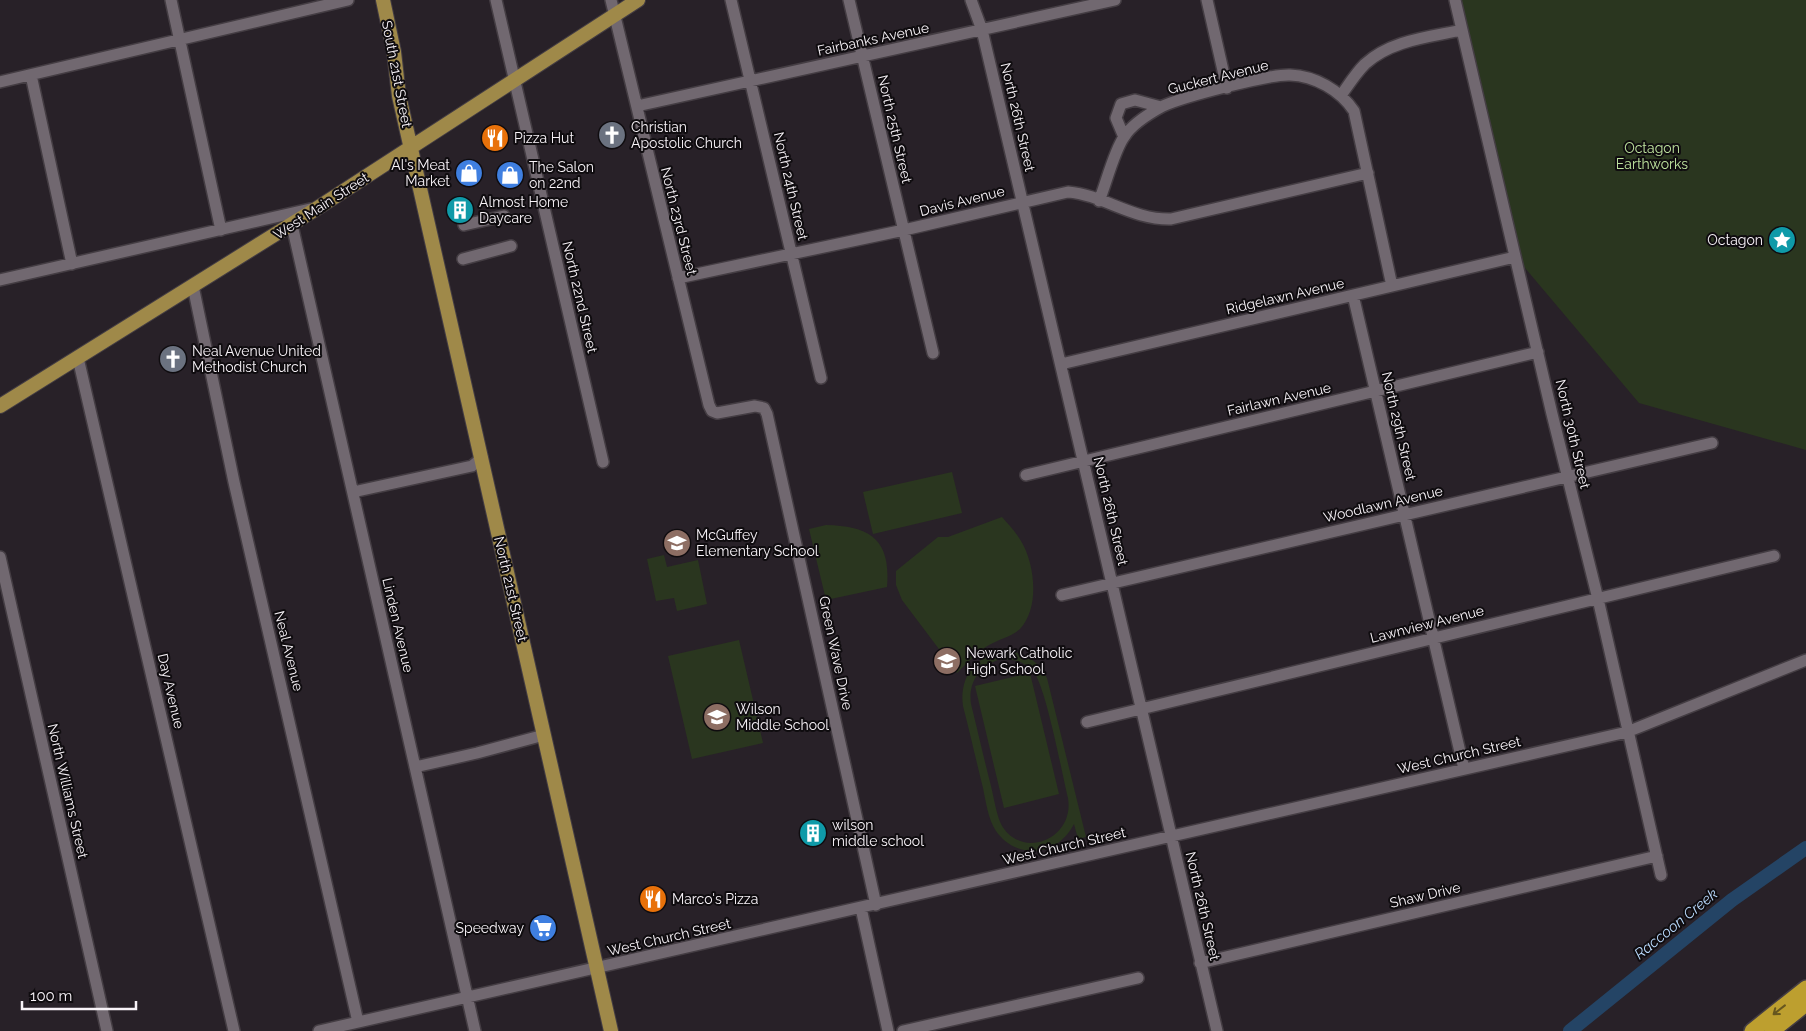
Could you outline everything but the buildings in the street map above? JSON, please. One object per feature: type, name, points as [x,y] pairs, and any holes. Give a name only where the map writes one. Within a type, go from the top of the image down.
[{"type":"highway","points":[[1752,1031],[1806,988]]},
{"type":"highway","points":[[1772,1031],[1806,1004]]},
{"type":"main road","name":"South 21st Street","points":[[383,0],[394,52],[400,96],[412,147]]},
{"type":"main road","name":"West Main Street","points":[[0,406],[292,225],[638,0]]},
{"type":"main road","name":"North 21st Street","points":[[412,147],[611,1031]]},
{"type":"street","points":[[171,0],[221,230]]},
{"type":"street","points":[[0,82],[348,0]]},
{"type":"street","name":"North 22nd Street","points":[[496,0],[603,462]]},
{"type":"street","name":"North 23rd Street","points":[[611,0],[709,405],[712,411],[717,413],[755,406],[764,408]]},
{"type":"street","name":"North 24th Street","points":[[731,0],[821,378]]},
{"type":"street","name":"North 25th Street","points":[[849,0],[933,353]]},
{"type":"street","name":"North 26th Street","points":[[971,0],[982,30],[1217,1031]]},
{"type":"street","name":"Fairbanks Avenue","points":[[637,106],[1115,0]]},
{"type":"street","points":[[1207,0],[1227,88]]},
{"type":"street","name":"North 30th Street","points":[[1455,0],[1567,477],[1598,599],[1661,875]]},
{"type":"street","points":[[1392,286],[1354,111],[1342,94],[1358,71],[1376,55],[1401,44],[1462,30]]},
{"type":"street","points":[[31,75],[72,264]]},
{"type":"street","name":"Guckert Avenue","points":[[1099,201],[1124,137],[1142,120],[1161,107],[1227,88],[1289,75],[1305,77],[1342,94]]},
{"type":"street","points":[[1124,137],[1116,118],[1121,104],[1136,100],[1161,107]]},
{"type":"street","name":"Davis Avenue","points":[[678,278],[904,230],[1022,201],[1068,192],[1079,193],[1139,216],[1171,219],[1368,173]]},
{"type":"street","points":[[0,280],[320,207]]},
{"type":"street","points":[[464,225],[504,216]]},
{"type":"street","name":"Linden Avenue","points":[[292,225],[475,1031]]},
{"type":"street","points":[[463,259],[511,246]]},
{"type":"street","name":"Ridgelawn Avenue","points":[[1061,364],[1515,257]]},
{"type":"street","name":"Neal Avenue","points":[[193,286],[234,482],[358,1022]]},
{"type":"street","name":"North 29th Street","points":[[1353,295],[1464,769]]},
{"type":"street","name":"Fairlawn Avenue","points":[[1026,475],[1538,352]]},
{"type":"street","name":"Day Avenue","points":[[78,358],[234,1031]]},
{"type":"street","name":"Green Wave Drive","points":[[764,408],[792,523],[876,905]]},
{"type":"street","name":"Woodlawn Avenue","points":[[1062,595],[1712,443]]},
{"type":"street","points":[[353,492],[472,466],[482,458]]},
{"type":"street","name":"Lawnview Avenue","points":[[1086,722],[1774,556]]},
{"type":"street","name":"North Williams Street","points":[[0,557],[107,1031]]},
{"type":"street","name":"West Church Street","points":[[319,1031],[1627,732],[1806,660]]},
{"type":"street","points":[[415,767],[544,735]]},
{"type":"street","name":"Shaw Drive","points":[[1200,964],[1657,856]]},
{"type":"street","points":[[861,908],[888,1031]]},
{"type":"street","points":[[903,1031],[1138,978]]},
{"type":"green space","name":"Octagon Earthworks","points":[[1459,0],[1806,0],[1806,450],[1639,403],[1515,256]]},
{"type":"green space","points":[[952,472],[962,513],[873,534],[863,492]]},
{"type":"green space","points":[[1002,517],[1019,538],[1030,562],[1033,586],[1031,610],[1020,629],[985,648],[957,673],[902,600],[896,585],[896,571],[938,537],[948,537]]},
{"type":"green space","points":[[826,525],[855,528],[875,539],[881,547],[885,558],[887,587],[826,600],[809,529]]},
{"type":"green space","points":[[664,555],[667,567],[698,560],[707,604],[677,611],[674,598],[656,601],[647,559]]},
{"type":"green space","points":[[739,640],[763,743],[692,759],[668,656]]},
{"type":"green space","points":[[1010,651],[1023,655],[1039,666],[1047,678],[1086,837],[1078,839],[1074,824],[1063,839],[1053,846],[1042,850],[1029,851],[1018,849],[1008,843],[993,826],[962,696],[971,670],[977,663],[993,654]],"holes":[[[1003,659],[1017,661],[1026,665],[1033,671],[1038,680],[1048,711],[1068,798],[1068,812],[1063,825],[1055,834],[1045,840],[1033,843],[1021,841],[1010,835],[1001,824],[971,704],[971,690],[976,677],[985,667]]]},
{"type":"green space","points":[[1030,673],[1059,794],[1004,808],[975,686]]},
{"type":"waterway","name":"Raccoon Creek","points":[[1570,1031],[1732,900],[1806,848]]},
{"type":"place","name":"Christian Apostolic Church","points":[[612,135]]},
{"type":"place","name":"Pizza Hut","points":[[495,138]]},
{"type":"place","name":"Al's Meat Market","points":[[469,173]]},
{"type":"place","name":"The Salon on 22nd","points":[[510,175]]},
{"type":"place","name":"Almost Home Daycare","points":[[460,210]]},
{"type":"place","name":"Octagon","points":[[1782,240]]},
{"type":"place","name":"Neal Avenue United Methodist Church","points":[[173,359]]},
{"type":"place","name":"McGuffey Elementary School","points":[[677,543]]},
{"type":"place","name":"Newark Catholic High School","points":[[947,661]]},
{"type":"place","name":"Wilson Middle School","points":[[717,717]]},
{"type":"place","name":"wilson middle school","points":[[813,833]]},
{"type":"place","name":"Marco's Pizza","points":[[653,899]]},
{"type":"place","name":"Speedway","points":[[543,928]]}]
